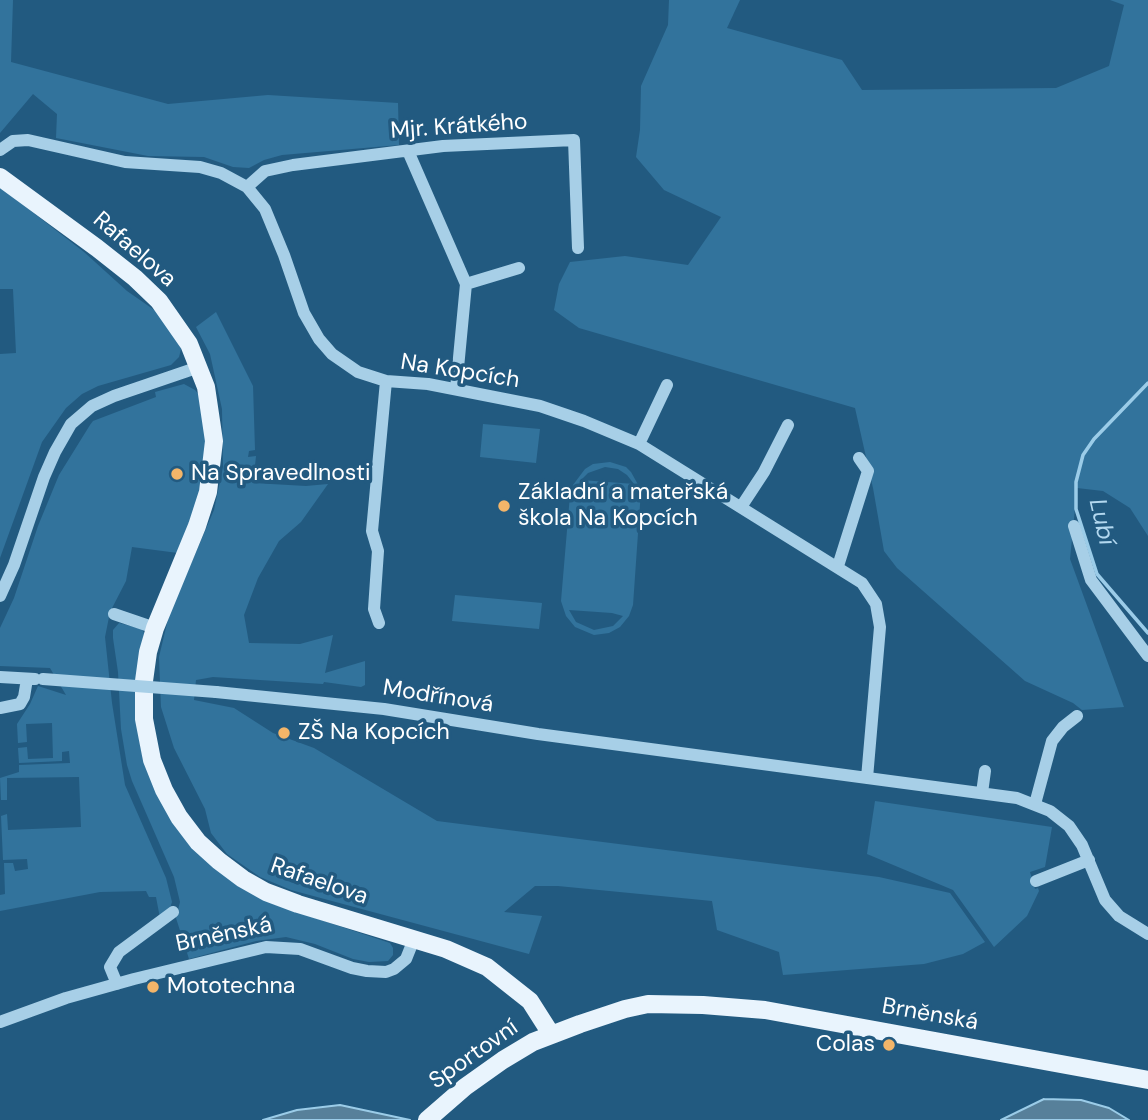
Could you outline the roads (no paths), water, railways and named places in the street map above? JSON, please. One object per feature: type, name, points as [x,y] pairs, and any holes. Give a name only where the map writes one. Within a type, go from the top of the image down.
[{"type":"main road","name":"Rafaelova","points":[[0,177],[135,278],[159,301],[179,327],[199,367],[209,396],[213,428],[211,478],[197,526],[155,628],[146,661],[143,691],[149,748],[164,790],[179,817],[198,842],[230,870],[267,892],[310,908],[414,939]]},
{"type":"main road","points":[[414,939],[462,955],[487,967],[520,991],[547,1027]]},
{"type":"main road","name":"Brněnská","points":[[547,1027],[648,1004],[765,1010],[1148,1080]]},
{"type":"main road","name":"Sportovní","points":[[427,1120],[446,1102],[547,1027]]},
{"type":"street","points":[[0,150],[13,141],[28,140],[125,162],[200,167],[221,173],[247,187],[265,209],[304,313],[318,339],[332,354],[358,372],[386,381]]},
{"type":"street","name":"Mjr. Krátkého","points":[[247,187],[265,171],[278,168],[443,146],[574,140],[578,248]]},
{"type":"street","points":[[408,150],[466,284],[456,389]]},
{"type":"street","points":[[466,284],[519,268]]},
{"type":"street","points":[[0,596],[14,565],[44,477],[71,424],[83,412],[114,396],[199,367]]},
{"type":"street","name":"Na Kopcích","points":[[379,623],[374,609],[378,551],[372,531],[386,381],[456,389],[540,407],[584,421],[639,444],[862,583],[876,604],[880,627],[867,778]]},
{"type":"street","points":[[639,444],[667,385]]},
{"type":"street","points":[[741,507],[788,425]]},
{"type":"street","points":[[838,566],[868,471],[859,458]]},
{"type":"street","points":[[1074,526],[1091,580],[1148,656]]},
{"type":"street","points":[[114,614],[155,628]]},
{"type":"street","name":"Modřínová","points":[[0,677],[216,692],[384,709],[538,734],[1017,798],[1050,811],[1069,826],[1082,845],[1105,900],[1119,916],[1148,934]]},
{"type":"street","points":[[0,708],[22,702],[27,678]]},
{"type":"street","points":[[1035,804],[1052,741],[1077,715]]},
{"type":"street","points":[[982,793],[985,771]]},
{"type":"street","points":[[1036,881],[1088,860]]},
{"type":"street","points":[[117,984],[110,967],[118,952],[173,912]]},
{"type":"street","name":"Brněnská","points":[[0,1022],[66,998],[117,984],[241,952],[278,946],[311,952],[367,971],[386,972],[406,959],[414,939]]},
{"type":"waterway","name":"Lubí","points":[[1148,383],[1094,439],[1083,455],[1076,482],[1076,509],[1097,574],[1148,633]]},
{"type":"place","name":"Na Spravedlnosti","points":[[177,474]]},
{"type":"place","name":"Základní a mateřská škola Na Kopcích","points":[[504,506]]},
{"type":"place","name":"ZŠ Na Kopcích","points":[[284,733]]},
{"type":"place","name":"Mototechna","points":[[153,987]]},
{"type":"place","name":"Colas","points":[[889,1045]]}]
